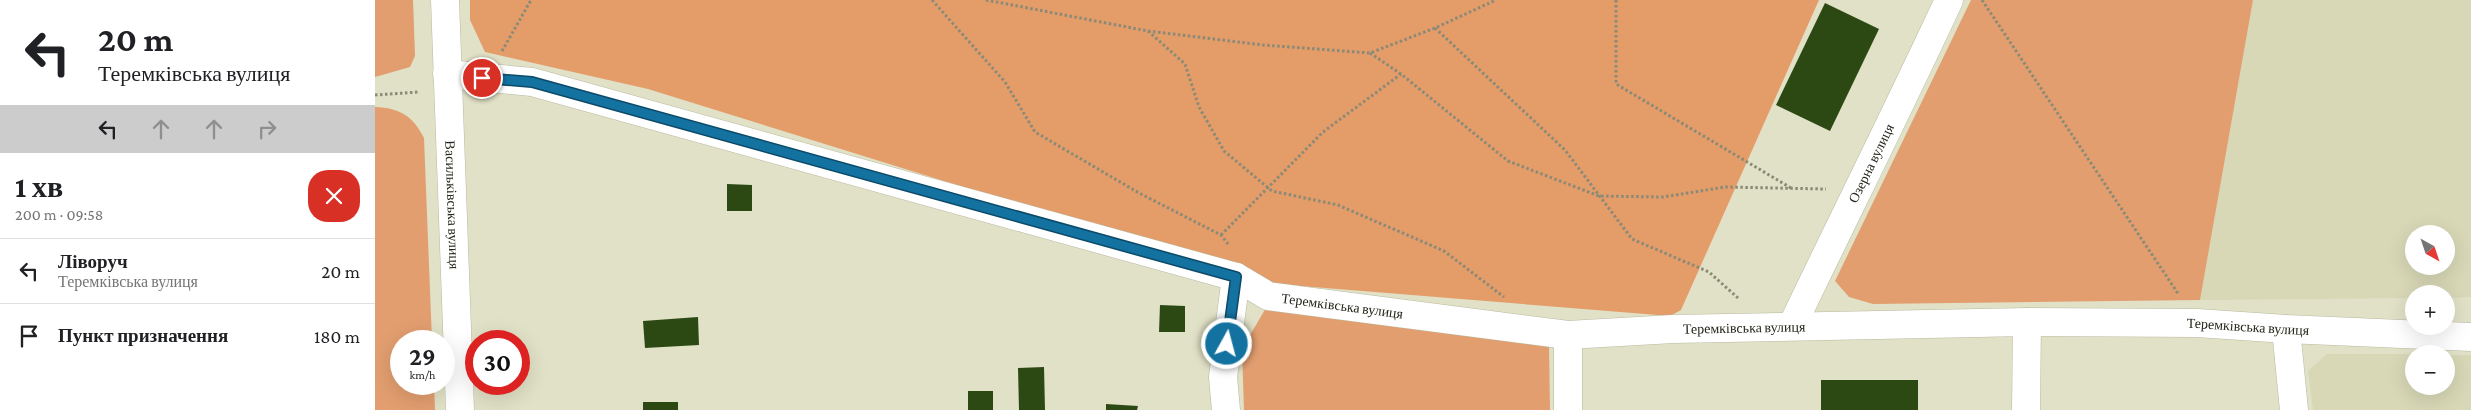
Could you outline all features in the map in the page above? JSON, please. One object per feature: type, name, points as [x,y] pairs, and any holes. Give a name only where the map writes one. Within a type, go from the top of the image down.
[{"type":"street","name":"Васильківська вулиця","points":[[445,0],[460,410]]},
{"type":"street","name":"Озерна вулиця","points":[[1781,326],[1893,120],[1949,0]]},
{"type":"street","name":"Теремківська вулиця","points":[[447,82],[532,82],[1235,264],[1268,296],[1568,335],[1673,329],[2027,322],[2197,323],[2286,330],[2471,336]]},
{"type":"street","points":[[1226,410],[1223,377],[1235,264]]},
{"type":"street","points":[[2026,410],[2027,322]]},
{"type":"street","points":[[2286,330],[2294,410]]},
{"type":"street","points":[[1568,335],[1568,410]]},
{"type":"path","points":[[498,58],[531,0]]},
{"type":"path","points":[[933,0],[1005,82],[1035,132],[1139,193],[1221,235],[1235,264]]},
{"type":"path","points":[[986,0],[1148,31],[1263,45],[1370,53],[1435,28],[1496,0]]},
{"type":"path","points":[[1616,0],[1616,84],[1792,189]]},
{"type":"path","points":[[1982,0],[2197,323]]},
{"type":"path","points":[[1435,28],[1565,150],[1632,239],[1709,272],[1781,326]]},
{"type":"path","points":[[1148,31],[1185,64],[1199,107],[1223,151],[1272,191],[1338,205],[1443,251],[1505,298]]},
{"type":"path","points":[[1370,53],[1401,74],[1508,161],[1599,196],[1663,198],[1725,187],[1857,189]]},
{"type":"path","points":[[1221,235],[1323,132],[1401,74]]},
{"type":"path","points":[[375,94],[447,82]]},
{"type":"shaded area","points":[[375,0],[413,0],[415,56],[410,67],[375,77]]},
{"type":"shaded area","points":[[470,0],[1819,0],[1681,310],[1670,316],[1276,284],[648,89],[485,52],[470,20]]},
{"type":"shaded area","points":[[1971,0],[2253,0],[2200,300],[1873,304],[1849,297],[1835,281]]},
{"type":"shaded area","points":[[2253,0],[2471,0],[2471,297],[2455,298],[2455,285],[2405,285],[2405,298],[2200,300]]},
{"type":"shaded area","points":[[375,107],[399,111],[415,124],[424,138],[432,330],[390,330],[390,395],[434,395],[435,410],[375,410]]},
{"type":"shaded area","points":[[1267,306],[1549,344],[1550,410],[1244,410],[1242,349]]},
{"type":"shaded area","points":[[2327,354],[2405,354],[2405,395],[2455,395],[2455,355],[2471,355],[2471,410],[2313,410],[2308,371]]},
{"type":"building","points":[[1825,3],[1879,29],[1830,131],[1776,105]]},
{"type":"building","points":[[727,184],[752,185],[752,211],[727,211]]},
{"type":"building","points":[[1160,305],[1185,306],[1185,332],[1159,332]]},
{"type":"building","points":[[698,317],[699,345],[645,348],[643,321]]},
{"type":"building","points":[[1044,367],[1045,410],[1019,410],[1018,368]]},
{"type":"building","points":[[1821,380],[1918,380],[1918,410],[1821,410]]},
{"type":"building","points":[[968,391],[993,391],[993,410],[968,410]]},
{"type":"building","points":[[643,402],[678,402],[678,410],[643,410]]},
{"type":"building","points":[[1106,404],[1138,406],[1137,410],[1106,410]]},
{"type":"route","points":[[482,78],[532,82],[1236,277],[1227,344]]}]
